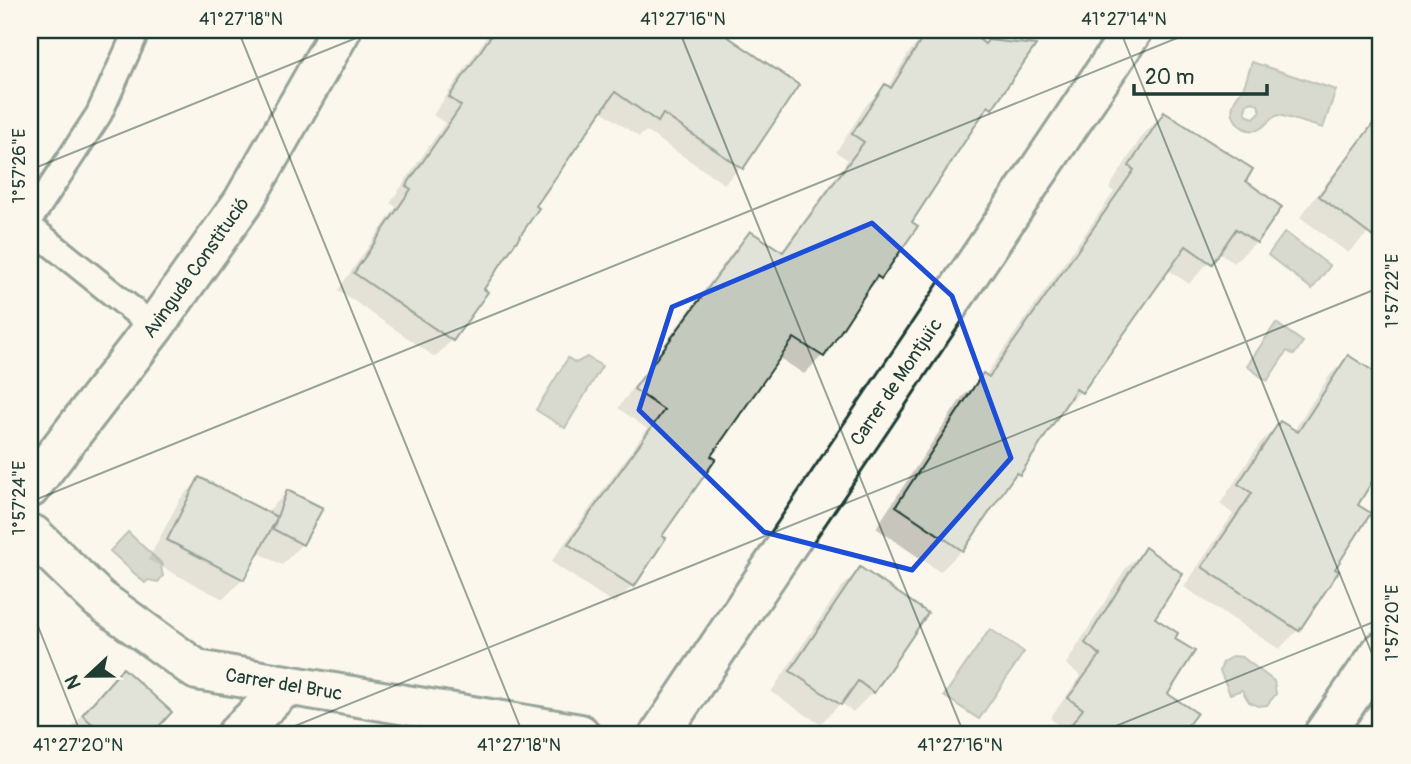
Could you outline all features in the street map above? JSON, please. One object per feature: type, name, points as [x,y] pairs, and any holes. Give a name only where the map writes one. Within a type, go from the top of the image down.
[{"type":"street","name":"Avinguda Constitució","points":[[30,488],[154,327],[243,202],[341,30]]},
{"type":"street","name":"Carrer de Montjuïc","points":[[660,734],[1133,30]]},
{"type":"street","name":"Carrer del Bruc","points":[[31,529],[99,599],[197,670],[580,734]]},
{"type":"street","points":[[1324,734],[1381,652]]},
{"type":"street","points":[[237,734],[287,685]]},
{"type":"lane","points":[[30,219],[99,114],[137,30]]},
{"type":"lane","points":[[30,227],[154,327]]},
{"type":"highlighted area","points":[[872,223],[952,296],[1011,458],[912,570],[764,532],[639,410],[672,307]]},
{"type":"shaded area","points":[[1252,62],[1336,90],[1323,128],[1279,115],[1257,130],[1246,129],[1237,123],[1233,108]],"holes":[[[1253,102],[1261,111],[1254,118],[1248,116],[1245,111],[1247,104]]]},
{"type":"shaded area","points":[[1285,232],[1330,266],[1312,289],[1268,255]]},
{"type":"shaded area","points":[[1276,323],[1303,342],[1294,355],[1287,351],[1267,381],[1247,366]]},
{"type":"shaded area","points":[[587,357],[602,366],[565,428],[536,410],[568,358],[576,363]]},
{"type":"shaded area","points":[[128,532],[163,565],[163,576],[158,582],[148,580],[145,583],[110,551]]},
{"type":"shaded area","points":[[990,629],[1024,652],[979,719],[944,696]]},
{"type":"shaded area","points":[[1233,656],[1242,657],[1274,681],[1276,694],[1267,705],[1258,706],[1249,702],[1242,690],[1230,694],[1220,671],[1223,662]]},
{"type":"building","points":[[495,30],[718,30],[799,85],[743,169],[663,114],[658,122],[615,92],[536,206],[539,208],[484,289],[488,292],[453,341],[354,273],[411,189],[406,186],[461,106],[449,97]]},
{"type":"building","points":[[927,31],[940,38],[944,33],[974,35],[985,44],[988,40],[1036,45],[992,109],[988,106],[912,222],[918,226],[881,279],[877,276],[824,357],[794,338],[711,456],[716,459],[662,536],[666,538],[634,587],[568,544],[664,410],[634,389],[750,231],[783,252],[864,142],[852,134],[885,84],[891,88]]},
{"type":"building","points":[[1164,112],[1253,169],[1246,181],[1282,207],[1257,243],[1236,229],[1212,264],[1186,246],[1082,393],[1076,389],[1020,475],[1016,473],[963,551],[896,506],[983,373],[989,377],[1134,170],[1129,166]]},
{"type":"building","points":[[1381,113],[1381,243],[1319,196]]},
{"type":"building","points":[[1348,355],[1381,376],[1381,467],[1358,505],[1371,513],[1335,569],[1339,571],[1299,631],[1202,567],[1252,493],[1238,484],[1280,421],[1298,432]]},
{"type":"building","points":[[199,477],[277,517],[287,490],[323,508],[303,545],[273,529],[277,518],[244,580],[167,540]]},
{"type":"building","points":[[1145,547],[1183,574],[1155,618],[1178,633],[1175,639],[1195,651],[1168,694],[1197,713],[1181,734],[1064,734],[1083,709],[1068,698],[1100,655],[1085,643]]},
{"type":"building","points":[[860,567],[928,613],[874,693],[858,681],[841,705],[790,671]]},
{"type":"building","points":[[123,668],[172,712],[152,734],[104,734],[82,715]]}]
